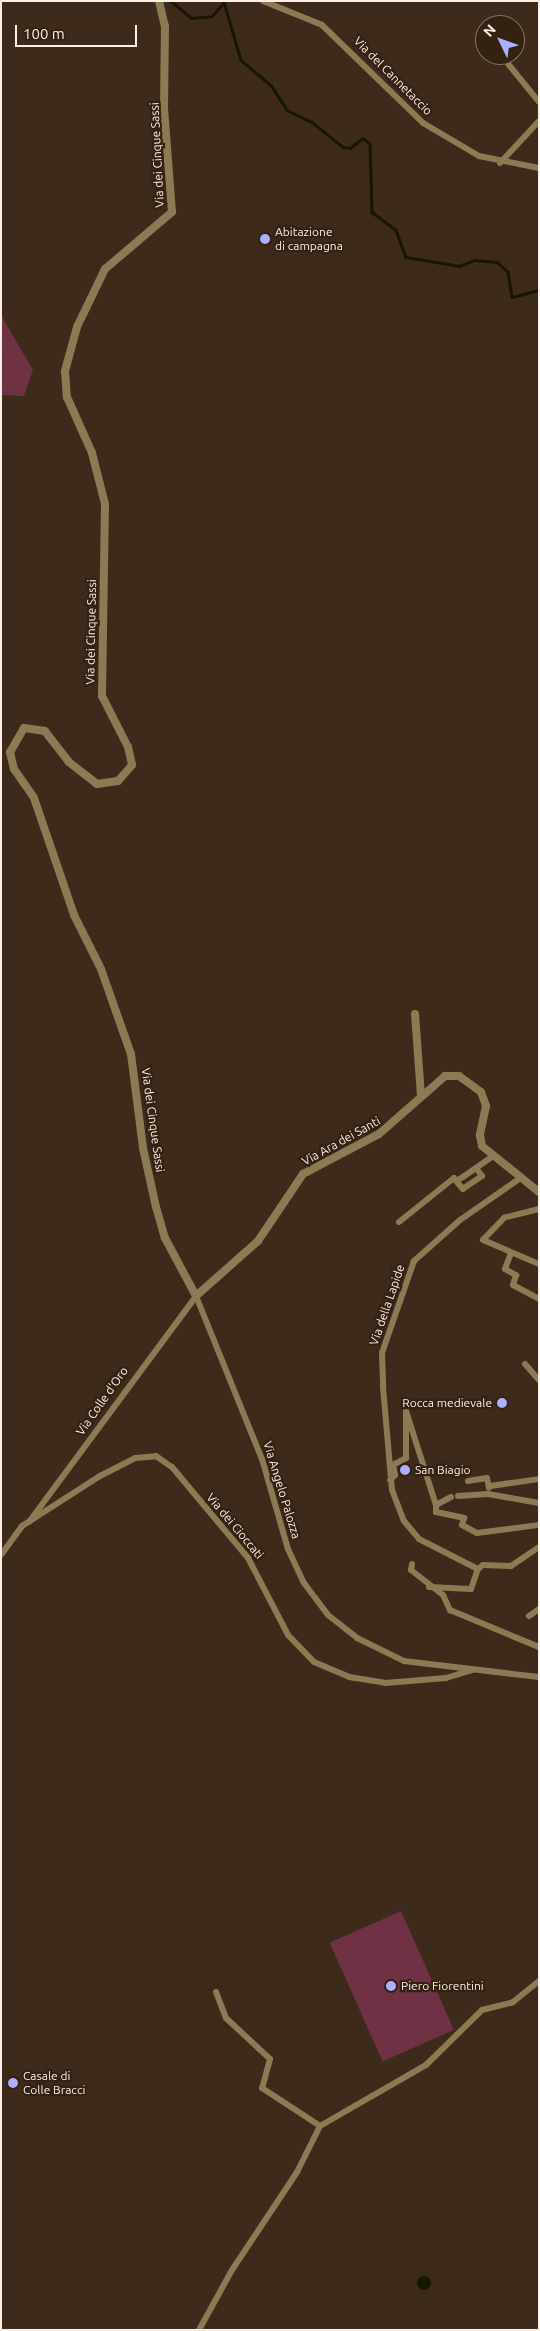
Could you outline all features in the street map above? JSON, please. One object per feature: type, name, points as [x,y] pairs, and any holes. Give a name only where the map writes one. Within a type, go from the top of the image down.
[{"type":"street","name":"Via dei Cinque Sassi","points":[[159,1],[165,26],[164,108],[172,212],[105,269],[77,327],[65,370],[67,397],[92,452],[105,504],[102,696],[128,746],[132,765],[118,781],[97,784],[36,728],[24,728],[10,752],[14,769],[34,798],[74,915],[101,969],[128,1045],[156,1207],[165,1238],[196,1296]]},
{"type":"street","name":"Via del Cannetaccio","points":[[263,1],[322,24],[423,123],[479,156],[500,162],[539,168]]},
{"type":"street","points":[[509,65],[539,102]]},
{"type":"street","points":[[500,162],[539,121]]},
{"type":"street","points":[[415,1014],[422,1095]]},
{"type":"street","name":"Via Ara dei Santi","points":[[196,1296],[258,1241],[303,1174],[379,1134],[422,1095],[448,1075],[472,1083],[486,1102],[479,1138],[492,1157],[519,1179],[539,1192]]},
{"type":"street","points":[[456,1181],[492,1157]]},
{"type":"street","points":[[399,1222],[454,1178],[462,1189],[482,1176],[476,1168]]},
{"type":"street","name":"Via della Lapide","points":[[478,1569],[419,1539],[404,1521],[390,1480],[382,1353],[411,1269],[460,1220],[519,1179]]},
{"type":"street","points":[[539,1210],[508,1216],[484,1240],[539,1264]]},
{"type":"street","points":[[512,1253],[505,1269],[516,1275],[513,1285],[539,1299]]},
{"type":"street","name":"Via Colle d'Oro","points":[[29,1522],[196,1296]]},
{"type":"street","name":"Via Angelo Palozza","points":[[196,1296],[262,1459],[288,1549],[318,1603],[342,1628],[375,1649],[434,1667],[476,1669],[539,1677]]},
{"type":"street","points":[[525,1364],[539,1380]]},
{"type":"street","points":[[390,1480],[395,1475],[393,1465],[406,1458],[406,1411],[439,1514],[464,1518],[462,1525],[477,1533],[539,1525]]},
{"type":"street","name":"Via dei Cioccati","points":[[1,1555],[13,1536],[29,1522],[113,1468],[139,1456],[156,1456],[170,1465],[248,1558],[288,1635],[314,1662],[349,1677],[385,1683],[446,1678],[476,1669]]},
{"type":"street","points":[[468,1481],[487,1478],[490,1486],[488,1494]]},
{"type":"street","points":[[490,1486],[539,1479]]},
{"type":"street","points":[[458,1496],[488,1494],[539,1503]]},
{"type":"street","points":[[436,1505],[451,1497]]},
{"type":"street","points":[[429,1587],[472,1589],[478,1569],[483,1564],[511,1566],[539,1548]]},
{"type":"street","points":[[412,1564],[411,1570],[429,1587],[443,1595],[450,1610],[539,1647]]},
{"type":"street","points":[[529,1616],[539,1609]]},
{"type":"street","points":[[199,2330],[232,2270],[297,2172],[320,2126],[426,2065],[482,2010],[513,2002],[539,1981]]},
{"type":"street","points":[[216,1992],[226,2018],[270,2059],[262,2088],[320,2126]]},
{"type":"shaded area","points":[[1,315],[33,370],[24,396],[1,395]]},
{"type":"shaded area","name":"Piero Fiorentini","points":[[401,1911],[454,2030],[383,2061],[330,1943]]},
{"type":"shaded area","points":[[421,2276],[427,2276],[431,2283],[427,2290],[421,2290],[417,2286],[417,2280]]},
{"type":"waterway","points":[[171,1],[191,18],[212,16],[224,2],[241,60],[271,85],[287,110],[312,122],[343,147],[350,148],[363,138],[370,144],[372,212],[396,230],[406,257],[459,266],[475,260],[497,262],[508,272],[512,297],[539,290]]},
{"type":"place","name":"Abitazione di campagna","points":[[265,239]]},
{"type":"place","name":"Rocca medievale","points":[[502,1403]]},
{"type":"place","name":"San Biagio","points":[[405,1470]]},
{"type":"place","name":"Piero Fiorentini","points":[[391,1986]]},
{"type":"place","name":"Casale di Colle Bracci","points":[[13,2083]]}]
